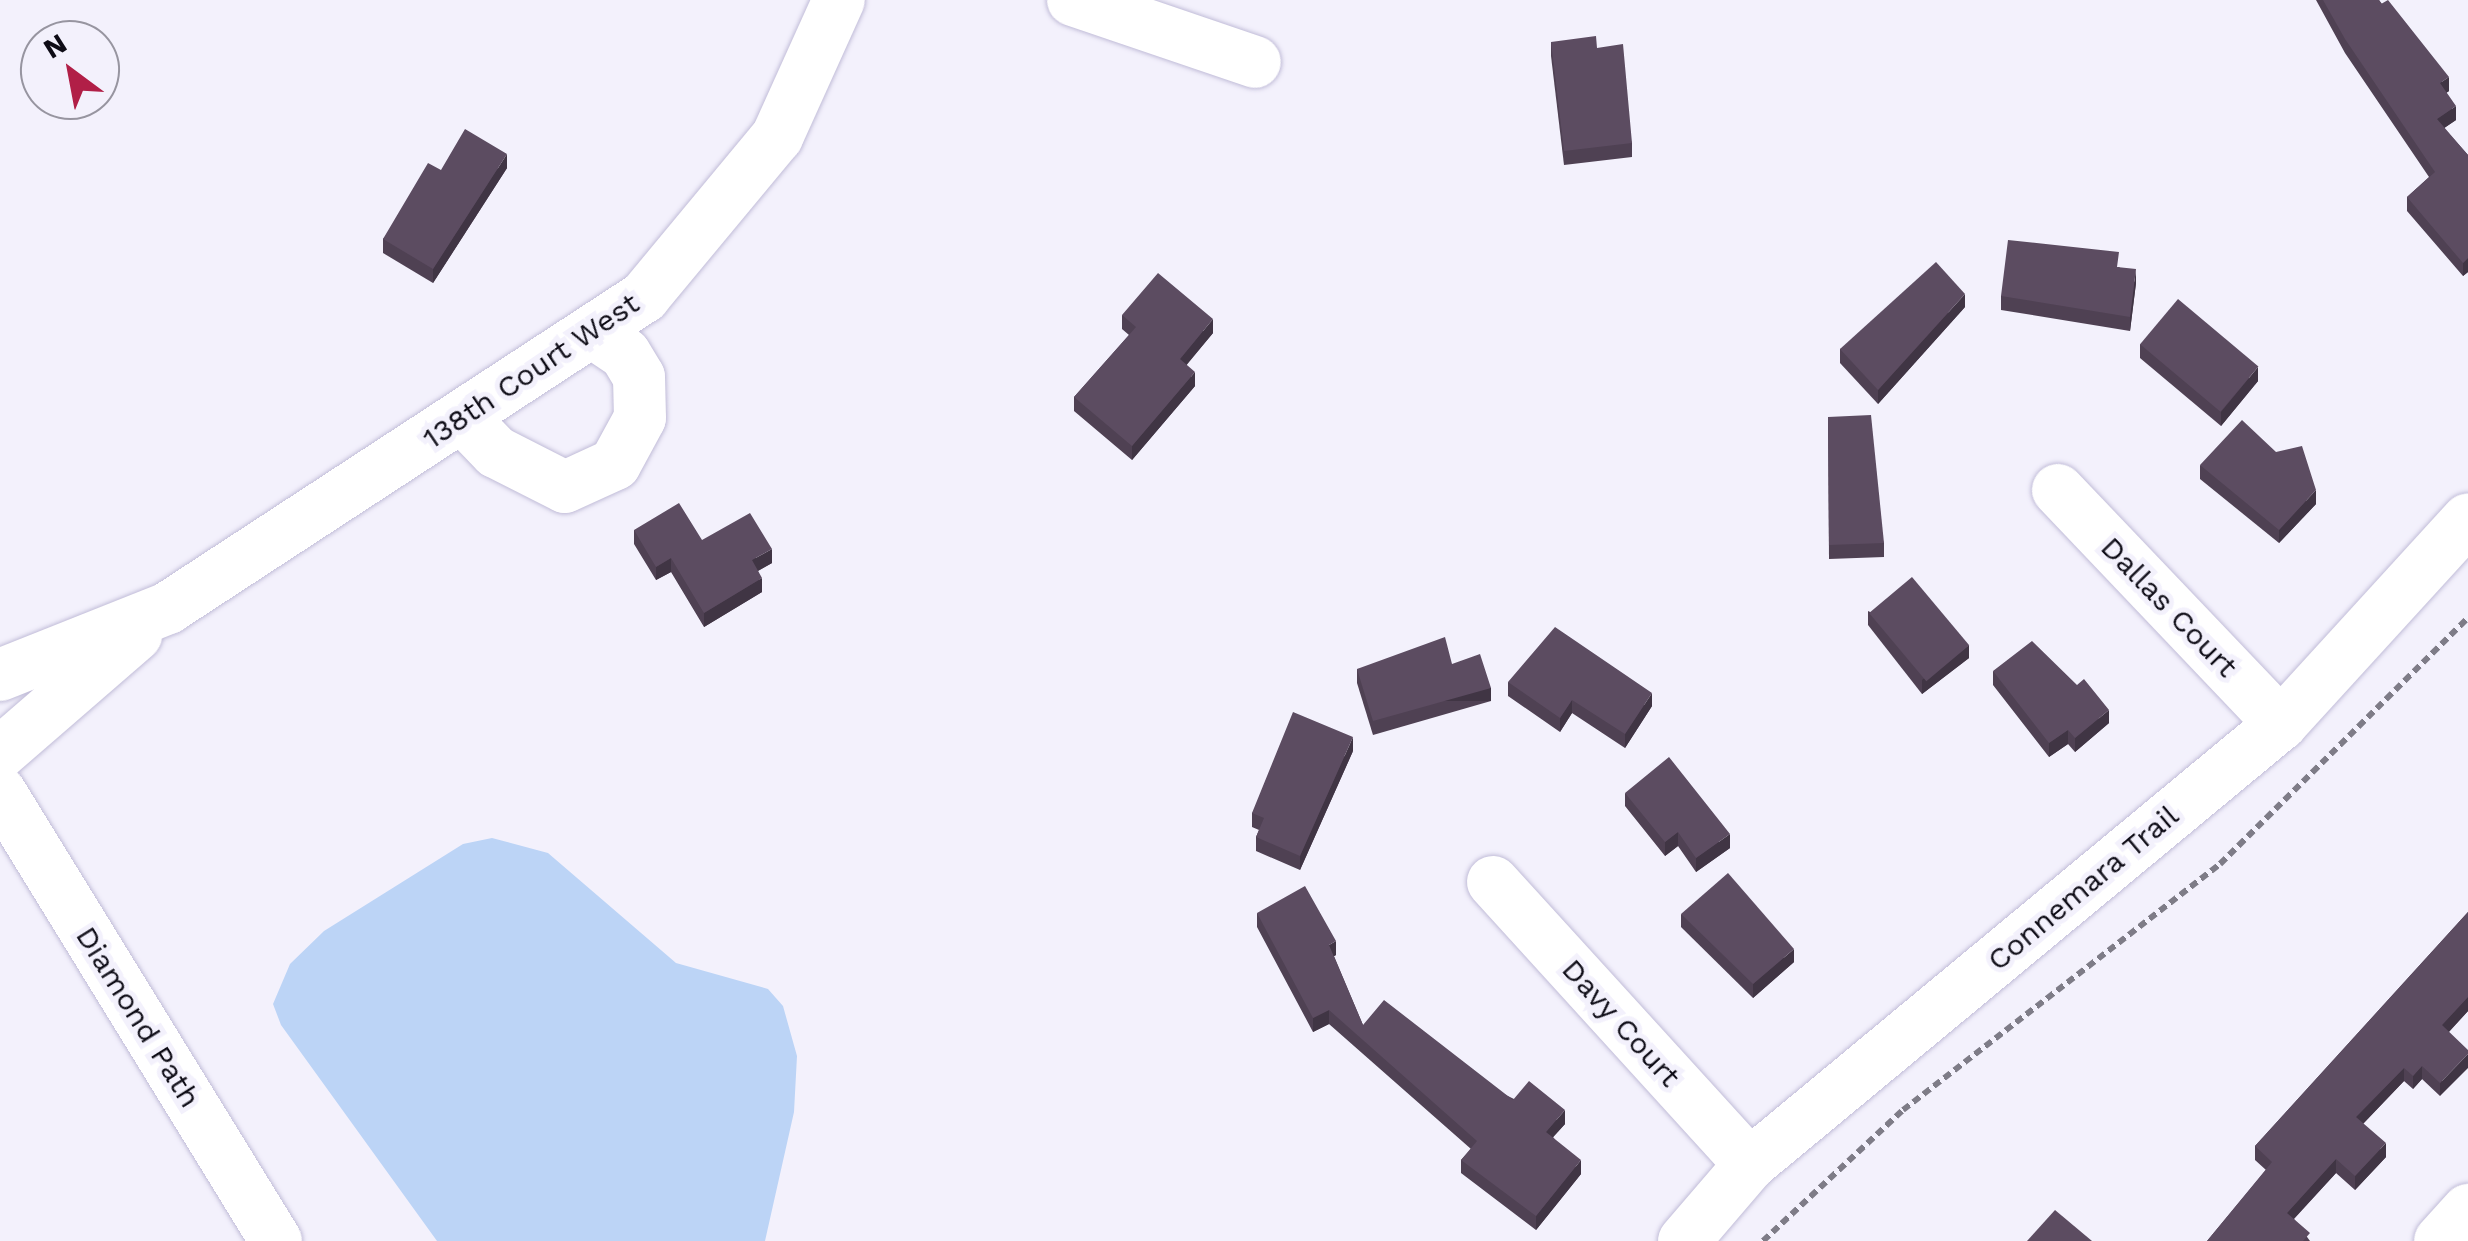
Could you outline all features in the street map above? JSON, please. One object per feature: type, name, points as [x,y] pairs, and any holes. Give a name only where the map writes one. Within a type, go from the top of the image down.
[{"type":"street","name":"138th Court West","points":[[0,753],[168,608],[464,419],[644,297],[778,137],[839,0]]},
{"type":"street","points":[[1073,0],[1255,62]]},
{"type":"street","points":[[464,419],[496,452],[565,487],[615,464],[640,418],[639,378],[625,354],[592,332]]},
{"type":"street","name":"Dallas Court","points":[[2058,490],[2281,724]]},
{"type":"street","name":"Connemara Trail","points":[[1684,1241],[1750,1164],[2281,724],[2464,534]]},
{"type":"street","name":"138th Court West","points":[[0,675],[168,608]]},
{"type":"street","name":"Diamond Path","points":[[4,806],[276,1241]]},
{"type":"street","name":"Davy Court","points":[[1493,882],[1750,1164]]},
{"type":"street","points":[[2440,1241],[2468,1210]]},
{"type":"path","points":[[1763,1241],[1904,1110],[2220,864],[2468,618]]},
{"type":"water","points":[[492,838],[548,853],[676,963],[768,989],[783,1006],[797,1056],[794,1112],[765,1241],[437,1241],[281,1025],[273,1004],[290,964],[324,931],[463,844]]},
{"type":"building","points":[[2323,0],[2379,0],[2381,4],[2388,0],[2449,77],[2440,83],[2456,106],[2437,119],[2468,155],[2468,258],[2463,263],[2407,197],[2435,172]]},
{"type":"building","points":[[1596,36],[1597,48],[1623,44],[1632,143],[1564,151],[1551,42]]},
{"type":"building","points":[[465,129],[507,154],[433,269],[383,239],[428,163],[441,170]]},
{"type":"building","points":[[2008,240],[2119,252],[2117,267],[2136,269],[2130,317],[2001,296]]},
{"type":"building","points":[[1936,262],[1965,294],[1878,390],[1840,349]]},
{"type":"building","points":[[1158,273],[1213,319],[1180,359],[1195,372],[1132,446],[1074,397],[1136,327],[1122,315]]},
{"type":"building","points":[[2178,299],[2258,366],[2221,412],[2140,344]]},
{"type":"building","points":[[1871,415],[1884,543],[1829,545],[1828,417]]},
{"type":"building","points":[[2242,420],[2276,452],[2302,446],[2316,490],[2279,530],[2200,465]]},
{"type":"building","points":[[679,503],[702,540],[750,513],[772,549],[752,560],[762,578],[704,613],[671,558],[656,567],[634,530]]},
{"type":"building","points":[[1912,577],[1969,645],[1926,681],[1869,613]]},
{"type":"building","points":[[1555,627],[1652,693],[1625,734],[1572,700],[1560,718],[1508,682]]},
{"type":"building","points":[[1445,637],[1452,664],[1480,654],[1491,688],[1373,721],[1357,669]]},
{"type":"building","points":[[2032,641],[2077,685],[2084,679],[2109,710],[2075,738],[2068,730],[2049,743],[1993,671]]},
{"type":"building","points":[[1293,712],[1353,737],[1300,856],[1256,837],[1264,818],[1252,813]]},
{"type":"building","points":[[1669,757],[1730,834],[1696,858],[1678,832],[1665,842],[1625,793]]},
{"type":"building","points":[[1728,873],[1794,949],[1753,984],[1681,914]]},
{"type":"building","points":[[1305,886],[1336,941],[1329,945],[1363,1025],[1384,1000],[1513,1100],[1529,1081],[1565,1110],[1546,1132],[1581,1160],[1536,1216],[1461,1160],[1477,1141],[1329,1010],[1313,1018],[1257,913]]},
{"type":"building","points":[[2468,912],[2468,997],[2442,1025],[2468,1054],[2440,1083],[2422,1066],[2413,1076],[2404,1068],[2356,1117],[2386,1143],[2355,1176],[2336,1159],[2287,1213],[2310,1233],[2303,1241],[2207,1241],[2272,1162],[2255,1146]]},
{"type":"building","points":[[2055,1210],[2092,1241],[2027,1241]]}]
